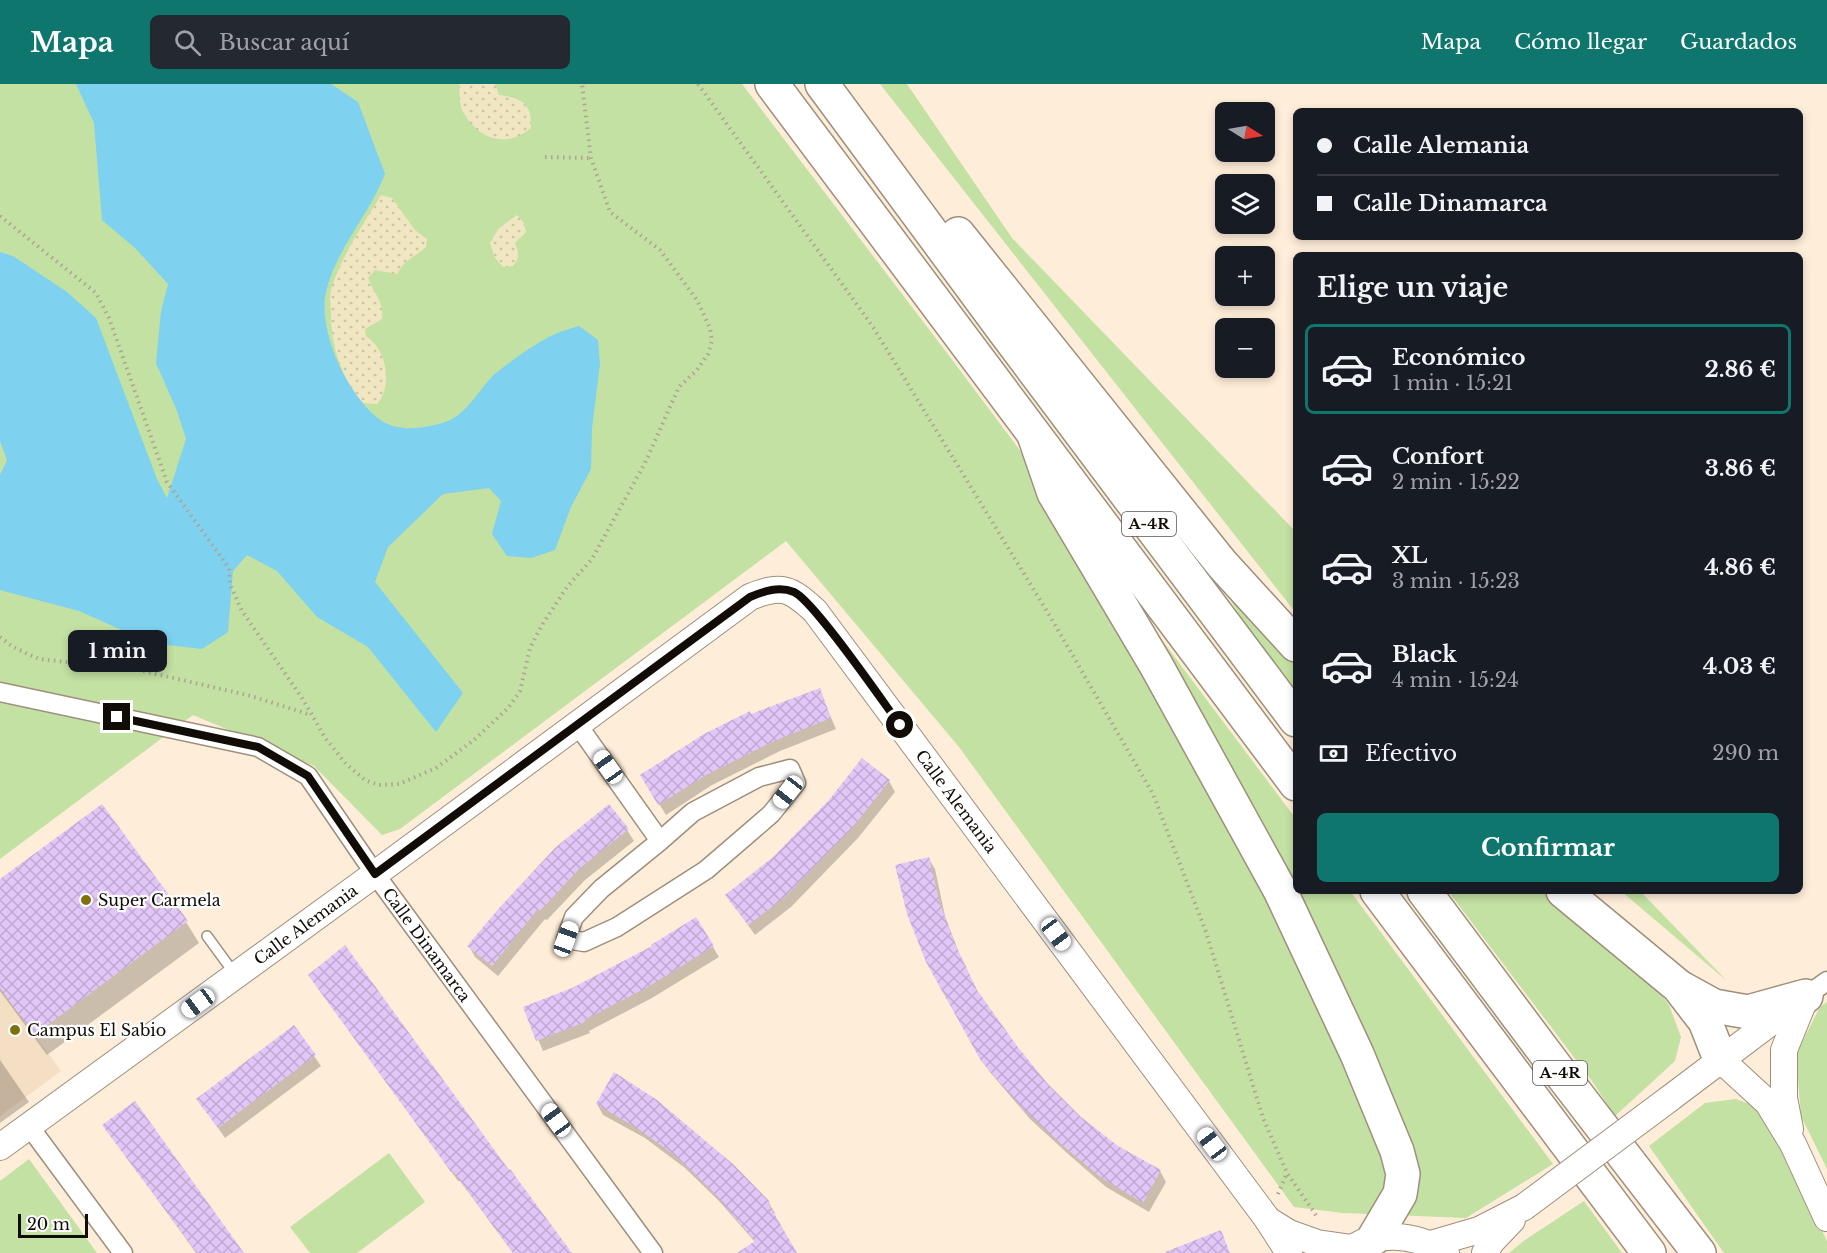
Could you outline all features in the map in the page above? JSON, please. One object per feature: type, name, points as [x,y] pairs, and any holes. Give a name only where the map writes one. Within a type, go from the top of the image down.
[{"type":"highway","name":"A-4R","points":[[772,84],[1293,780]]},
{"type":"highway","name":"A-4R","points":[[822,84],[1293,716]]},
{"type":"highway","points":[[867,147],[914,177],[1222,564],[1293,642]]},
{"type":"highway","points":[[1034,435],[1054,493],[1156,664],[1280,890],[1357,1054],[1397,1151],[1403,1174],[1400,1194],[1352,1246]]},
{"type":"highway","name":"A-4R","points":[[1379,894],[1649,1253]]},
{"type":"highway","name":"A-4R","points":[[1426,894],[1699,1253]]},
{"type":"highway","points":[[1567,894],[1678,986],[1714,1006],[1748,1012],[1816,988]]},
{"type":"highway","points":[[1678,986],[1706,1021],[1720,1059]]},
{"type":"street","name":"Calle Alemania","points":[[0,1147],[750,597],[770,589],[795,592],[815,611],[1268,1220],[1289,1253]]},
{"type":"street","name":"Calle Dinamarca","points":[[0,692],[258,747],[308,776],[375,874],[653,1253]]},
{"type":"street","points":[[577,724],[660,841]]},
{"type":"street","points":[[790,769],[796,783],[771,814],[706,870],[617,927],[584,942],[566,939],[574,917],[601,889],[660,841],[693,812],[759,777],[790,769]]},
{"type":"street","points":[[1438,1248],[1524,1207],[1816,988]]},
{"type":"street","points":[[1793,1144],[1784,1098],[1784,1050],[1816,988]]},
{"type":"street","points":[[1720,1059],[1768,1103],[1793,1144],[1827,1218]]},
{"type":"street","points":[[28,1126],[123,1253]]},
{"type":"street","points":[[1485,1253],[1491,1242],[1524,1207]]},
{"type":"street","name":"Calle Alemania","points":[[1268,1220],[1289,1233],[1317,1243],[1352,1246],[1403,1236],[1438,1248]]},
{"type":"lane","points":[[207,936],[236,975]]},
{"type":"path","points":[[0,216],[96,292],[110,318],[167,482],[229,568],[230,584],[242,611],[274,654],[326,739],[346,764],[364,780],[379,785],[399,784],[436,768],[474,740],[508,708],[520,691],[530,648],[542,625],[567,586],[592,559],[645,463],[680,387],[697,370],[708,354],[712,341],[710,328],[697,300],[660,250],[610,212],[591,158],[582,84]]},
{"type":"path","points":[[699,84],[873,327],[1051,618],[1153,794],[1206,932],[1263,1118],[1287,1173],[1352,1246]]},
{"type":"path","points":[[545,157],[591,158]]},
{"type":"path","points":[[0,637],[13,647],[39,659],[139,670],[251,696],[312,715]]},
{"type":"shaded area","name":"Campus El Sabio","points":[[0,988],[61,1071],[0,1116]]},
{"type":"green space","points":[[0,84],[742,84],[1293,815],[1293,894],[1352,894],[1553,1164],[1466,1218],[1343,1213],[1294,1207],[959,747],[786,541],[400,829],[382,835],[314,766],[193,715],[0,859]]},
{"type":"green space","points":[[880,84],[907,84],[1012,238],[1293,529],[1293,609]]},
{"type":"green space","points":[[1218,580],[1293,649],[1293,688],[1250,632]]},
{"type":"green space","points":[[1450,894],[1556,894],[1652,983],[1669,1005],[1681,1037],[1675,1061],[1615,1116],[1592,1081]]},
{"type":"green space","points":[[1625,894],[1643,894],[1727,981]]},
{"type":"green space","points":[[1827,1002],[1827,1169],[1801,1116],[1796,1054],[1820,1007]]},
{"type":"green space","points":[[1736,1099],[1755,1106],[1776,1130],[1827,1241],[1827,1253],[1724,1253],[1649,1146],[1705,1103]]},
{"type":"green space","points":[[389,1153],[425,1202],[357,1253],[310,1253],[290,1227]]},
{"type":"green space","points":[[29,1159],[97,1253],[0,1253],[0,1181]]},
{"type":"green space","points":[[1584,1201],[1622,1253],[1509,1253],[1525,1240]]},
{"type":"sand","points":[[459,84],[495,84],[499,95],[524,103],[530,113],[531,128],[512,138],[494,138],[485,134],[469,121],[463,112]]},
{"type":"sand","points":[[381,195],[392,198],[415,230],[427,239],[426,247],[407,261],[397,274],[375,270],[368,278],[380,302],[382,313],[382,319],[365,329],[366,336],[379,350],[385,368],[385,388],[377,404],[363,403],[343,372],[335,350],[331,326],[330,295],[346,253]]},
{"type":"sand","points":[[517,215],[524,223],[526,232],[515,243],[517,260],[513,266],[503,267],[495,258],[490,243],[499,228]]},
{"type":"water","points":[[76,84],[331,84],[358,102],[385,174],[337,261],[326,292],[324,308],[331,344],[347,381],[370,411],[389,425],[414,428],[448,421],[468,406],[496,373],[532,347],[556,334],[579,326],[598,340],[600,364],[592,428],[591,469],[571,507],[555,550],[531,558],[507,556],[492,534],[501,501],[489,488],[443,494],[388,547],[375,582],[463,693],[436,732],[368,647],[317,617],[277,571],[247,555],[233,571],[228,632],[202,649],[151,643],[79,611],[0,590],[0,475],[7,460],[0,441],[0,252],[13,256],[67,292],[96,318],[157,479],[167,498],[186,439],[177,411],[156,363],[161,311],[168,284],[136,249],[102,220],[94,123]]},
{"type":"building","points":[[820,688],[831,718],[774,741],[706,775],[658,805],[640,775],[704,734],[750,711],[751,714]]},
{"type":"building","points":[[862,758],[890,780],[852,828],[785,897],[748,925],[725,895],[773,857],[829,800]]},
{"type":"building","name":"Super Carmela","points":[[102,804],[188,921],[34,1035],[0,988],[0,879]]},
{"type":"building","points":[[609,804],[629,829],[579,869],[540,911],[538,909],[492,966],[467,946],[556,847]]},
{"type":"building","points":[[929,857],[940,904],[957,948],[977,990],[1017,1046],[1047,1083],[1081,1117],[1118,1146],[1161,1170],[1143,1203],[1099,1176],[1060,1143],[1022,1108],[981,1061],[926,962],[907,914],[895,865]]},
{"type":"building","points":[[696,917],[714,946],[646,988],[584,1020],[585,1022],[536,1041],[523,1007],[572,988],[652,946]]},
{"type":"building","points":[[345,945],[572,1253],[513,1253],[453,1171],[451,1172],[308,975]]},
{"type":"building","points":[[294,1025],[316,1055],[218,1128],[196,1099]]},
{"type":"building","points":[[614,1072],[657,1100],[734,1165],[770,1202],[768,1203],[797,1253],[737,1253],[755,1241],[711,1190],[677,1157],[637,1128],[596,1104]]},
{"type":"building","points":[[135,1101],[244,1253],[197,1253],[102,1125]]},
{"type":"building","points":[[1221,1230],[1230,1253],[1165,1253],[1165,1252]]},
{"type":"place","name":"Super Carmela","points":[[86,900]]},
{"type":"place","name":"Campus El Sabio","points":[[15,1030]]},
{"type":"route","points":[[117,717],[258,747],[308,776],[375,874],[750,597],[770,589],[795,592],[815,611],[900,725]]}]
